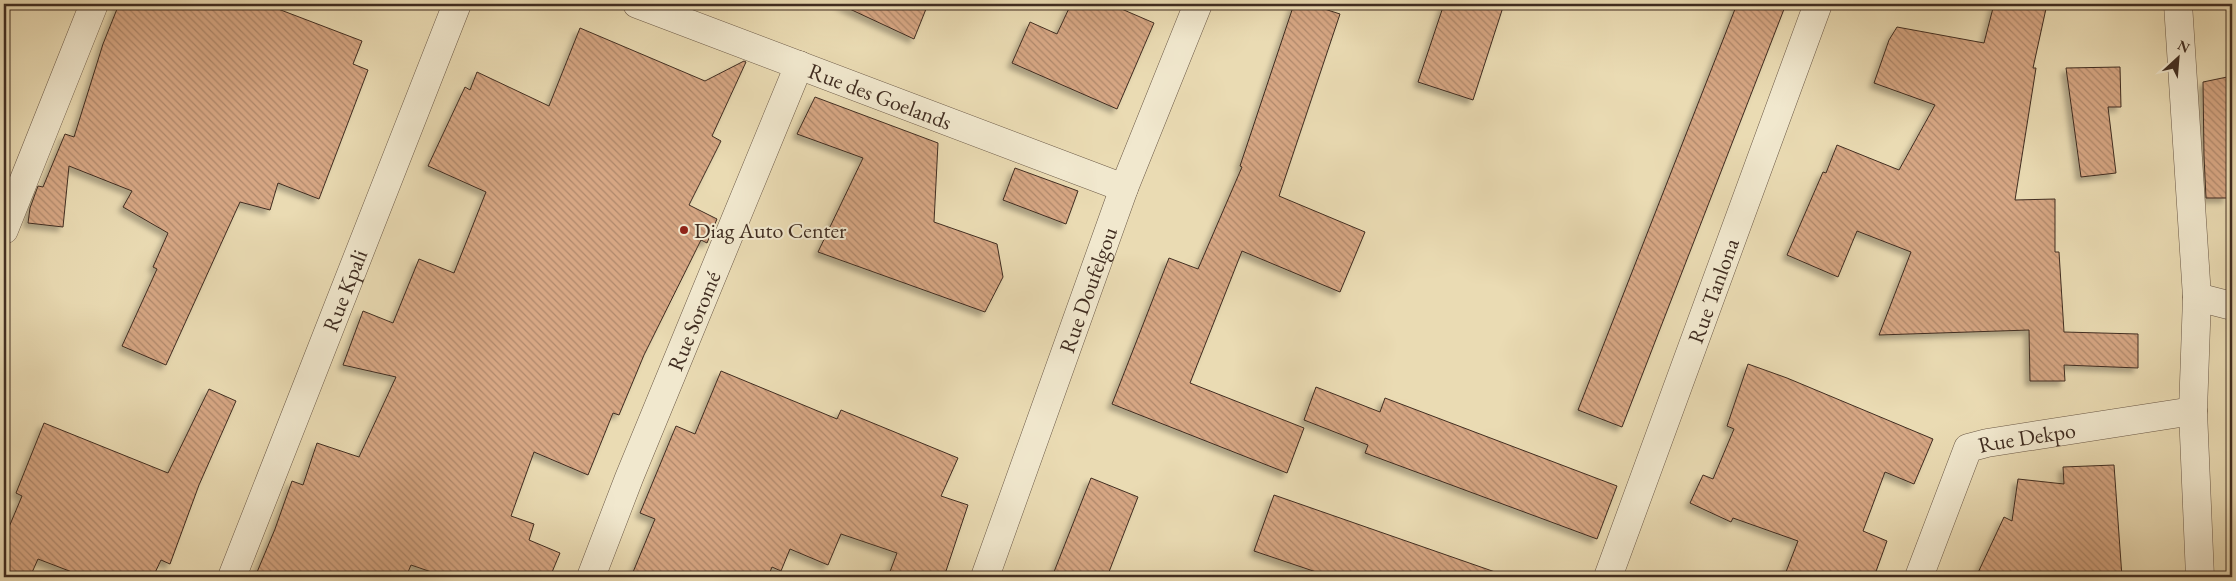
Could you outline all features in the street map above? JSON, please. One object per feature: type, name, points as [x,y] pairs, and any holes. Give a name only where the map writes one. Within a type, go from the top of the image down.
[{"type":"street","points":[[4,230],[94,4]]},
{"type":"street","name":"Rue Kpali","points":[[232,577],[457,4]]},
{"type":"street","name":"Rue des Goelands","points":[[637,4],[1124,188]]},
{"type":"street","name":"Rue Doufelgou","points":[[985,577],[1124,188],[1198,4]]},
{"type":"street","name":"Rue Tanlona","points":[[1608,577],[1818,4]]},
{"type":"street","points":[[2178,4],[2197,297],[2193,411],[2200,577]]},
{"type":"street","name":"Rue Soromé","points":[[591,577],[629,478],[799,65]]},
{"type":"street","points":[[2197,297],[2232,306]]},
{"type":"street","name":"Rue Dekpo","points":[[1919,577],[1968,448],[1987,443],[2193,411]]},
{"type":"building","points":[[119,4],[265,4],[362,41],[353,64],[368,70],[319,199],[278,183],[270,210],[240,202],[166,365],[122,346],[157,269],[153,267],[168,233],[123,207],[132,191],[69,166],[63,227],[28,223],[30,208],[38,186],[43,187],[65,134],[74,137],[103,44]]},
{"type":"building","points":[[839,4],[928,4],[914,39]]},
{"type":"building","points":[[1071,4],[1110,4],[1154,23],[1117,109],[1012,63],[1030,22],[1057,34]]},
{"type":"building","points":[[1294,4],[1309,4],[1340,14],[1279,196],[1365,232],[1340,292],[1242,251],[1190,383],[1304,428],[1287,473],[1112,404],[1169,258],[1198,269],[1242,167],[1240,166]]},
{"type":"building","points":[[1444,4],[1504,4],[1473,100],[1418,82]]},
{"type":"building","points":[[1737,4],[1786,4],[1622,427],[1578,410]]},
{"type":"building","points":[[1994,4],[2047,4],[2033,68],[2036,68],[2015,200],[2055,199],[2055,252],[2059,252],[2064,332],[2138,334],[2138,368],[2064,365],[2065,381],[2030,381],[2029,330],[1879,335],[1911,252],[1857,231],[1838,277],[1787,255],[1823,172],[1826,173],[1837,145],[1899,170],[1935,105],[1874,83],[1889,40],[1897,27],[1984,43]]},
{"type":"building","points":[[580,28],[705,81],[744,61],[746,62],[712,136],[721,141],[689,205],[717,219],[707,243],[701,240],[644,355],[619,415],[613,413],[588,475],[534,452],[511,516],[534,524],[529,540],[560,553],[550,577],[446,577],[411,565],[406,577],[255,577],[292,481],[303,485],[317,443],[359,457],[396,377],[343,365],[363,311],[393,323],[419,259],[454,273],[486,192],[428,166],[465,87],[470,90],[477,72],[549,106]]},
{"type":"building","points":[[2120,67],[2121,107],[2108,107],[2116,173],[2081,177],[2066,68]]},
{"type":"building","points":[[2232,76],[2227,198],[2206,198],[2203,82]]},
{"type":"building","points":[[815,97],[938,143],[934,222],[997,244],[1003,277],[985,312],[818,252],[863,158],[797,134]]},
{"type":"building","points":[[1015,168],[1078,191],[1066,224],[1003,200]]},
{"type":"building","points":[[1748,364],[1787,378],[1933,439],[1914,484],[1885,472],[1863,531],[1887,541],[1874,577],[1784,577],[1798,541],[1733,518],[1731,522],[1690,503],[1703,475],[1713,479],[1734,429],[1727,426]]},
{"type":"building","points":[[721,371],[837,419],[841,410],[958,458],[941,496],[968,505],[944,577],[888,577],[897,553],[841,534],[828,565],[790,549],[781,571],[772,567],[768,577],[631,577],[655,519],[640,513],[676,426],[695,434]]},
{"type":"building","points":[[1316,387],[1380,412],[1385,398],[1617,486],[1597,539],[1365,453],[1368,445],[1304,420]]},
{"type":"building","points":[[209,389],[236,401],[199,485],[170,564],[161,560],[153,577],[85,577],[38,559],[30,577],[4,577],[4,539],[22,496],[16,493],[44,423],[168,473]]},
{"type":"building","points":[[2114,465],[2122,577],[1976,577],[2004,517],[2012,521],[2018,479],[2064,484],[2063,467]]},
{"type":"building","points":[[1091,478],[1138,497],[1107,577],[1052,577]]},
{"type":"building","points":[[1274,495],[1498,573],[1497,577],[1331,577],[1254,551]]},
{"type":"place","name":"Diag Auto Center","points":[[684,230]]}]
